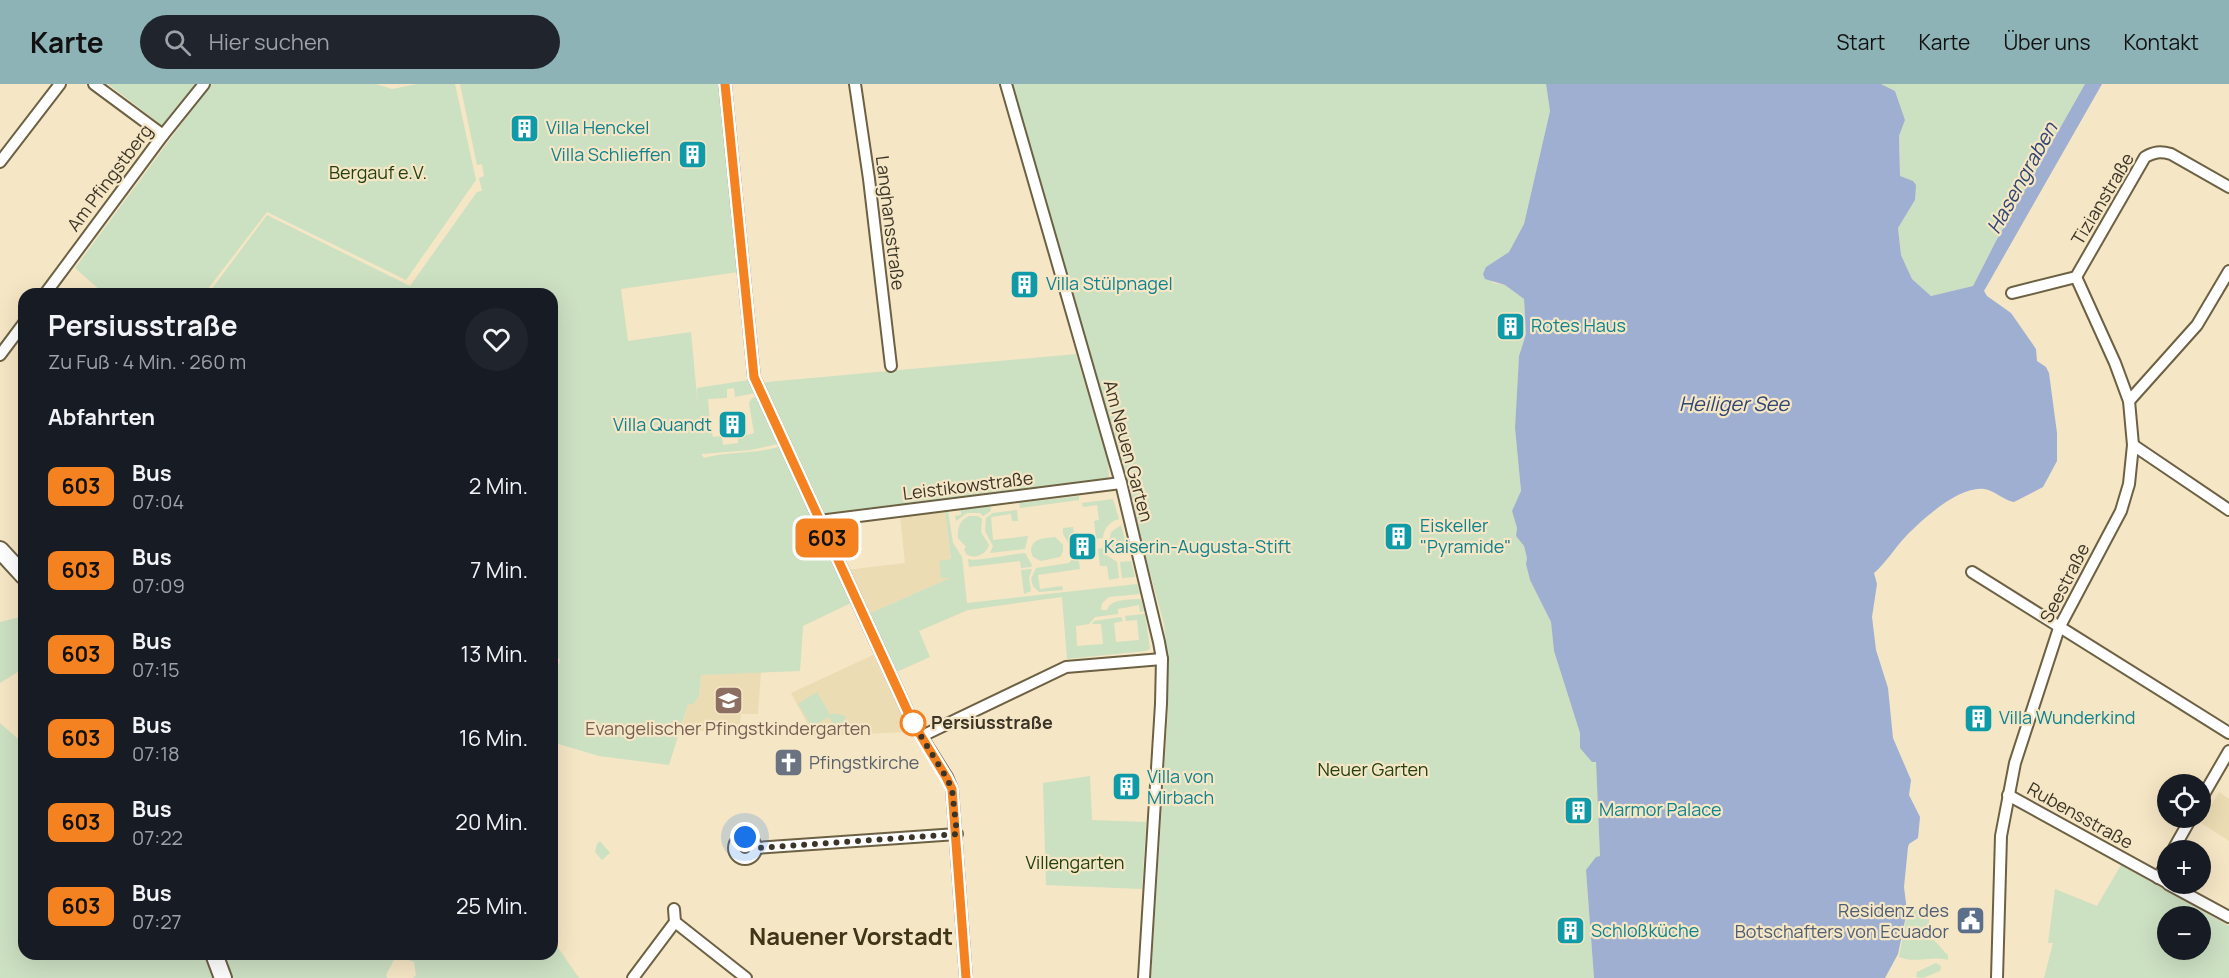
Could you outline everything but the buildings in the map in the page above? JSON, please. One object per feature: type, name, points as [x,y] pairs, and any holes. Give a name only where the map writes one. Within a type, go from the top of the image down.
[{"type":"main road","points":[[2,557],[18,571]]},
{"type":"main road","points":[[216,960],[223,978]]},
{"type":"street","points":[[0,162],[60,84]]},
{"type":"street","points":[[94,84],[163,135]]},
{"type":"street","name":"Am Pfingstberg","points":[[49,288],[163,135],[204,84]]},
{"type":"street","points":[[724,84],[754,377],[913,723],[952,789],[966,978]]},
{"type":"street","name":"Langhansstraße","points":[[855,84],[869,179],[891,366]]},
{"type":"street","name":"Am Neuen Garten","points":[[1006,84],[1121,483],[1153,611],[1162,659],[1161,716],[1144,978]]},
{"type":"street","name":"Tizianstraße","points":[[2076,277],[2145,157],[2162,151],[2171,154],[2229,187]]},
{"type":"street","points":[[2129,401],[2197,325],[2229,271]]},
{"type":"street","points":[[2012,293],[2076,277]]},
{"type":"street","name":"Seestraße","points":[[1997,978],[2001,836],[2015,763],[2059,628],[2121,511],[2129,484],[2133,445],[2129,401],[2115,363],[2076,277]]},
{"type":"street","points":[[0,355],[18,331]]},
{"type":"street","points":[[2133,445],[2229,510]]},
{"type":"street","name":"Leistikowstraße","points":[[819,520],[1121,483]]},
{"type":"street","points":[[1972,572],[2229,733]]},
{"type":"street","points":[[922,736],[1066,667],[1162,659]]},
{"type":"street","points":[[2211,782],[2229,751]]},
{"type":"street","name":"Rubensstraße","points":[[2008,795],[2157,877]]},
{"type":"street","points":[[756,848],[957,834]]},
{"type":"street","name":"Rubensstraße","points":[[2188,894],[2229,917]]},
{"type":"street","points":[[633,978],[675,922],[674,909]]},
{"type":"street","points":[[675,922],[746,978]]},
{"type":"shaded area","points":[[945,511],[953,577],[866,615],[846,570],[905,563],[900,516]]},
{"type":"shaded area","points":[[873,655],[910,732],[814,736],[791,693]]},
{"type":"shaded area","name":"Evangelischer Pfingstkindergarten","points":[[761,671],[758,714],[741,714],[739,731],[699,731],[681,728],[688,704],[699,696],[701,675]]},
{"type":"shaded area","points":[[2219,792],[2229,799],[2229,841],[2209,828],[2211,828],[2211,806]]},
{"type":"green space","points":[[108,84],[197,84],[163,126]]},
{"type":"green space","name":"Bergauf e.V.","points":[[211,84],[376,84],[392,89],[418,84],[455,84],[476,180],[406,280],[267,212],[209,288],[98,288],[75,268]]},
{"type":"green space","points":[[460,84],[719,84],[738,272],[621,289],[628,341],[691,332],[698,407],[697,388],[749,380],[755,393],[735,397],[734,388],[727,389],[727,398],[708,399],[710,421],[699,422],[699,431],[711,429],[713,437],[722,436],[723,445],[738,443],[738,435],[743,434],[742,426],[746,426],[747,435],[754,433],[749,403],[752,398],[757,397],[777,444],[751,450],[701,454],[704,458],[779,447],[853,602],[803,626],[800,671],[701,675],[699,696],[693,704],[688,704],[669,765],[599,756],[558,744],[558,666],[560,659],[558,658],[558,288],[212,288],[267,215],[410,286],[477,192],[482,191],[479,178],[484,176],[482,164],[477,165]]},
{"type":"green space","name":"Neuer Garten","points":[[1010,84],[1546,84],[1550,111],[1524,224],[1509,252],[1486,267],[1493,283],[1505,285],[1524,299],[1526,334],[1519,356],[1515,428],[1521,492],[1512,511],[1517,528],[1516,536],[1524,546],[1530,580],[1551,622],[1554,651],[1580,733],[1580,748],[1596,761],[1600,857],[1586,870],[1594,978],[1151,978],[1168,712],[1168,659],[1164,624]]},
{"type":"green space","points":[[1881,84],[2085,84],[1973,286],[1931,296],[1912,279],[1901,255],[1898,228],[1915,200],[1913,181],[1900,177],[1899,136],[1905,120],[1895,91]]},
{"type":"green space","points":[[1076,354],[1108,460],[1109,480],[821,515],[756,383]]},
{"type":"green space","points":[[1079,496],[1079,500],[1020,508],[1019,503]]},
{"type":"green space","points":[[1113,499],[1119,519],[1108,526],[1103,538],[1096,539],[1094,521],[1099,520],[1097,505],[1083,507],[1082,503]]},
{"type":"green space","points":[[991,506],[991,511],[983,516],[980,513],[967,513],[956,521],[955,516],[961,515],[961,509]]},
{"type":"green space","points":[[1017,510],[1018,521],[1012,521],[1011,514],[991,517],[993,540],[1028,536],[1025,549],[990,553],[993,546],[985,531],[986,518],[993,513]]},
{"type":"green space","points":[[945,511],[948,511],[953,543],[962,557],[967,603],[1137,584],[1140,594],[1109,597],[1102,603],[1101,610],[1107,610],[1112,603],[1141,599],[1144,611],[1140,612],[1139,605],[1118,609],[1118,614],[1095,617],[1089,624],[1076,626],[1077,646],[1103,644],[1101,624],[1092,624],[1094,621],[1121,617],[1123,621],[1114,623],[1116,642],[1139,640],[1137,620],[1126,621],[1125,616],[1145,614],[1150,649],[1067,659],[1062,597],[968,610],[919,631],[930,657],[894,673],[866,615],[950,578],[941,578],[939,561],[951,559]]},
{"type":"green space","points":[[969,516],[978,516],[982,519],[981,532],[989,545],[978,556],[967,555],[964,549],[966,547],[958,538],[960,525]]},
{"type":"green space","points":[[1121,525],[1129,554],[1115,553],[1109,544],[1111,532]]},
{"type":"green space","points":[[1073,527],[1075,543],[1069,544],[1063,534],[1063,528]]},
{"type":"green space","points":[[1055,537],[1063,545],[1060,557],[1041,561],[1033,557],[1031,551],[1036,541]]},
{"type":"green space","points":[[1104,548],[1108,556],[1117,562],[1119,578],[1109,580],[1107,566],[1100,566],[1098,549]]},
{"type":"green space","points":[[1025,553],[1031,567],[1021,568],[1020,561],[969,567],[968,559],[986,559]]},
{"type":"green space","points":[[1078,556],[1080,569],[1038,575],[1040,589],[1062,586],[1063,590],[1039,592],[1033,586],[1031,579],[1036,568],[1069,563],[1071,557]]},
{"type":"green space","points":[[1131,561],[1135,577],[1122,578],[1120,562]]},
{"type":"green space","points":[[1032,569],[1029,578],[1031,591],[1024,594],[1021,570]]},
{"type":"green space","points":[[18,618],[18,672],[0,683],[0,622]]},
{"type":"green space","points":[[817,692],[830,715],[834,713],[846,716],[843,725],[834,725],[829,717],[812,727],[798,704]]},
{"type":"green space","points":[[0,723],[18,739],[18,960],[394,960],[386,975],[387,978],[0,978]]},
{"type":"green space","name":"Villengarten","points":[[1090,776],[1092,820],[1146,822],[1142,889],[1046,885],[1043,783]]},
{"type":"green space","points":[[600,841],[610,853],[602,860],[595,852]]},
{"type":"green space","points":[[2121,865],[2157,885],[2157,894],[2172,894],[2194,906],[2157,906],[2157,960],[2211,960],[2211,916],[2229,926],[2229,978],[2044,978],[2053,943],[2048,943],[2055,889],[2097,906]]},
{"type":"green space","points":[[1908,908],[1929,913],[1929,937],[1948,955],[1948,960],[1936,958],[1911,960],[1899,957]]},
{"type":"green space","points":[[558,948],[579,978],[413,978],[416,975],[414,962],[408,960],[558,960]]},
{"type":"green space","points":[[1936,963],[1941,966],[1940,971],[1923,978],[1916,977],[1917,972]]},
{"type":"water","name":"Heiliger See","points":[[1546,84],[1881,84],[1895,91],[1905,120],[1899,136],[1900,176],[1913,181],[1916,185],[1915,200],[1898,228],[1901,255],[1912,279],[1931,296],[1973,286],[2085,84],[2102,84],[1984,291],[1987,296],[2011,313],[2036,349],[2037,361],[2046,367],[2049,373],[2057,433],[2057,461],[2043,487],[2014,502],[1991,491],[1974,489],[1943,504],[1914,528],[1874,573],[1877,584],[1872,617],[1876,650],[1888,688],[1893,738],[1911,780],[1909,795],[1920,817],[1918,838],[1908,847],[1904,887],[1907,911],[1898,954],[1885,978],[1594,978],[1586,870],[1596,857],[1600,856],[1596,762],[1592,762],[1580,748],[1580,733],[1554,651],[1551,622],[1530,580],[1524,546],[1516,536],[1517,528],[1512,511],[1521,491],[1515,428],[1519,356],[1526,334],[1524,299],[1505,285],[1485,279],[1483,274],[1486,267],[1509,252],[1524,224],[1550,111]]},
{"type":"bus line","name":"603","points":[[725,84],[754,377],[913,723],[952,789],[966,978]]},
{"type":"place","name":"Villa Henckel","points":[[525,128]]},
{"type":"place","name":"Villa Schlieffen","points":[[692,155]]},
{"type":"place","name":"Villa Stülpnagel","points":[[1025,284]]},
{"type":"place","name":"Rotes Haus","points":[[1510,326]]},
{"type":"place","name":"Villa Quandt","points":[[733,425]]},
{"type":"place","name":"Eiskeller \"Pyramide\"","points":[[1399,536]]},
{"type":"place","name":"Kaiserin-Augusta-Stift","points":[[1083,547]]},
{"type":"place","name":"Evangelischer Pfingstkindergarten","points":[[728,700]]},
{"type":"place","name":"Villa Wunderkind","points":[[1978,718]]},
{"type":"place","name":"Persiusstraße","points":[[913,723]]},
{"type":"place","name":"Pfingstkirche","points":[[788,763]]},
{"type":"place","name":"Villa von Mirbach","points":[[1126,787]]},
{"type":"place","name":"Marmor Palace","points":[[1578,810]]},
{"type":"place","name":"Residenz des Botschafters von Ecuador","points":[[1970,921]]},
{"type":"place","name":"Schloßküche","points":[[1570,931]]},
{"type":"district","name":"Nauener Vorstadt","points":[[851,937]]},
{"type":"route","points":[[745,837],[753,841],[756,848],[957,834],[952,789],[913,723]]},
{"type":"water label","name":"Hasengraben","points":[[2022,178]]}]
